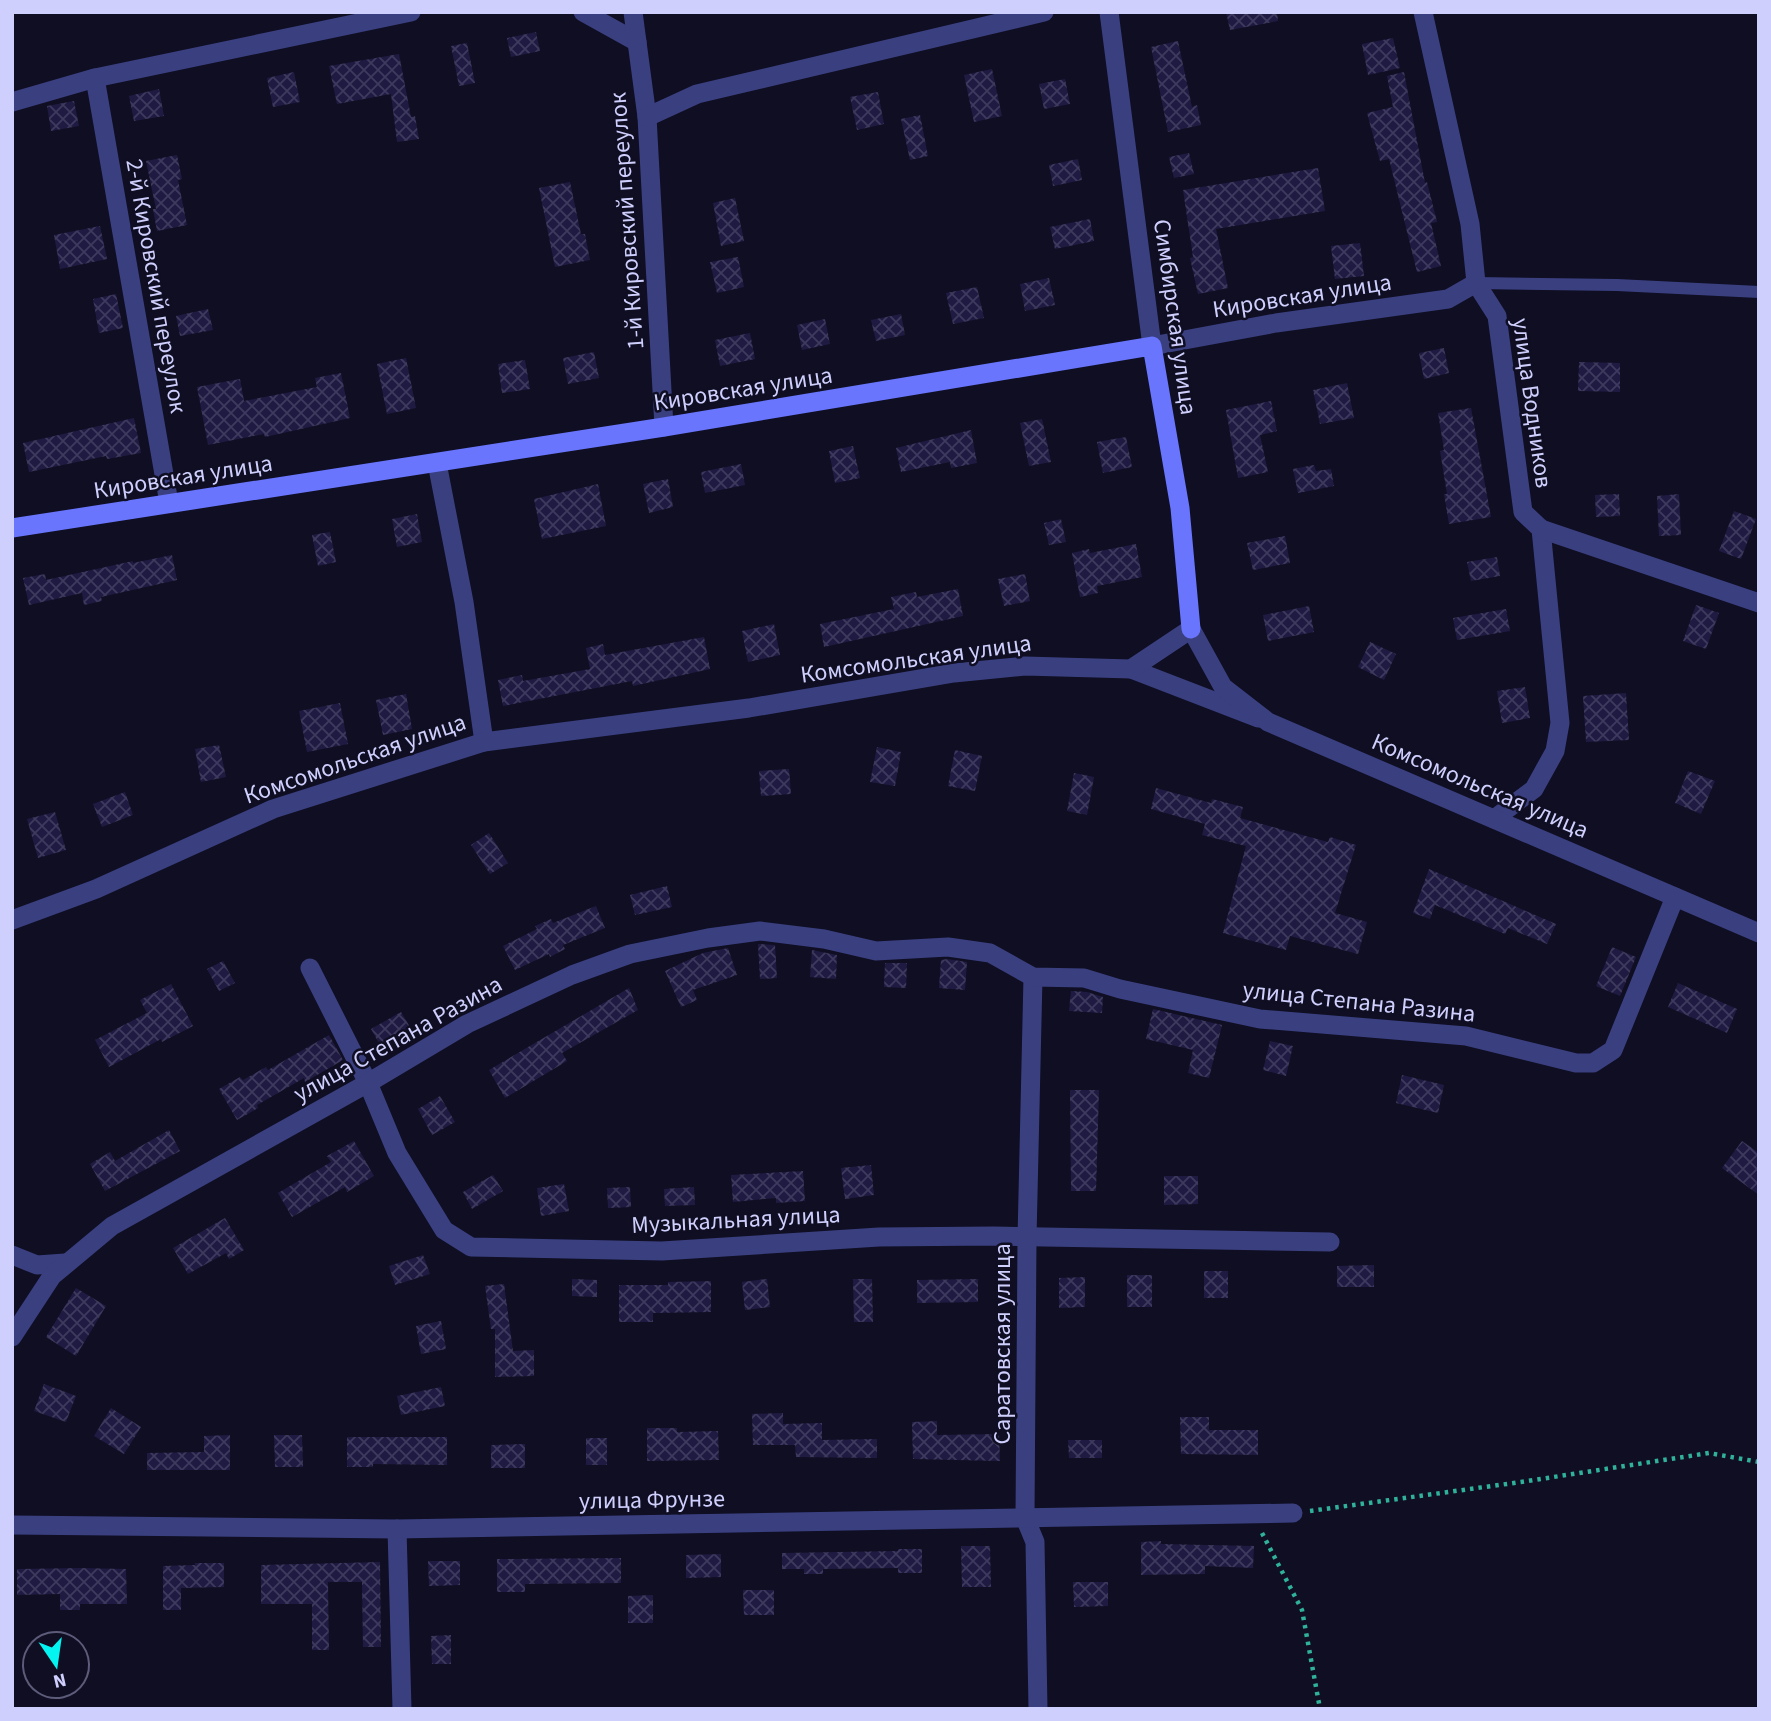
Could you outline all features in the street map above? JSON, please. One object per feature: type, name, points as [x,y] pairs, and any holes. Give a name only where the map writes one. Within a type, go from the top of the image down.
[{"type":"main road","name":"Кировская улица","points":[[12,527],[664,428],[1152,346]]},
{"type":"main road","name":"Симбирская улица","points":[[1152,346],[1180,509],[1191,629]]},
{"type":"street","points":[[12,102],[94,78],[411,12]]},
{"type":"street","points":[[583,12],[637,42]]},
{"type":"street","name":"1-й Кировский переулок","points":[[634,12],[647,117],[664,428]]},
{"type":"street","points":[[647,117],[696,94],[1044,12]]},
{"type":"street","name":"Симбирская улица","points":[[1109,12],[1152,346]]},
{"type":"street","name":"улица Водников","points":[[1423,12],[1470,224],[1476,283],[1497,316],[1523,512],[1541,529],[1560,723],[1555,751],[1534,789],[1494,819]]},
{"type":"street","name":"2-й Кировский переулок","points":[[94,78],[169,503]]},
{"type":"street","name":"Кировская улица","points":[[1152,346],[1276,323],[1448,299],[1476,283]]},
{"type":"street","points":[[437,463],[464,602],[484,742]]},
{"type":"street","points":[[1541,529],[1759,603]]},
{"type":"street","points":[[1131,669],[1191,629]]},
{"type":"street","name":"Комсомольская улица","points":[[1191,629],[1223,687],[1268,722]]},
{"type":"street","name":"Комсомольская улица","points":[[12,920],[96,889],[273,809],[484,742],[749,708],[954,673],[1026,666],[1131,669],[1268,722],[1759,933]]},
{"type":"street","name":"улица Степана Разина","points":[[12,1337],[52,1276],[112,1226],[368,1083],[467,1024],[572,975],[630,954],[708,938],[760,931],[824,939],[876,951],[948,947],[990,953],[1033,978],[1084,978],[1120,989],[1260,1019],[1466,1036],[1564,1060],[1593,1062],[1613,1050],[1675,897]]},
{"type":"street","name":"Музыкальная улица","points":[[310,968],[368,1083],[397,1153],[444,1230],[471,1247],[662,1251],[879,1237],[994,1236],[1330,1242]]},
{"type":"street","name":"Саратовская улица","points":[[1033,978],[1027,1238],[1025,1518],[1035,1542],[1038,1709]]},
{"type":"street","points":[[12,1255],[37,1265],[65,1264]]},
{"type":"street","points":[[12,1308],[12,1317]]},
{"type":"street","name":"улица Фрунзе","points":[[12,1525],[397,1529],[1293,1513]]},
{"type":"street","points":[[397,1529],[402,1709]]},
{"type":"lane","points":[[1476,283],[1617,285],[1759,292]]},
{"type":"path","points":[[1293,1513],[1709,1453],[1759,1462]]},
{"type":"path","points":[[1251,1514],[1301,1610],[1320,1709]]},
{"type":"building","points":[[1226,12],[1277,12],[1278,21],[1230,30]]},
{"type":"building","points":[[536,32],[540,51],[511,57],[507,38]]},
{"type":"building","points":[[1393,38],[1400,68],[1368,75],[1362,44]]},
{"type":"building","points":[[1178,41],[1192,107],[1197,105],[1201,125],[1168,132],[1151,47]]},
{"type":"building","points":[[467,43],[475,83],[459,86],[451,46]]},
{"type":"building","points":[[399,54],[411,117],[415,116],[419,139],[397,142],[391,94],[337,104],[329,66]]},
{"type":"building","points":[[992,69],[1002,116],[974,122],[964,75]]},
{"type":"building","points":[[294,72],[300,102],[273,107],[267,78]]},
{"type":"building","points":[[1404,72],[1425,183],[1427,182],[1437,222],[1431,223],[1441,266],[1417,272],[1389,159],[1380,161],[1367,113],[1393,107],[1387,76]]},
{"type":"building","points":[[1065,79],[1070,104],[1044,109],[1039,84]]},
{"type":"building","points":[[159,89],[164,116],[134,121],[129,96]]},
{"type":"building","points":[[878,92],[884,124],[857,130],[850,97]]},
{"type":"building","points":[[74,101],[79,126],[51,131],[47,106]]},
{"type":"building","points":[[920,115],[928,156],[910,160],[901,119]]},
{"type":"building","points":[[1189,153],[1194,174],[1174,178],[1169,157]]},
{"type":"building","points":[[177,155],[182,179],[178,180],[187,225],[157,231],[153,209],[156,209],[146,161]]},
{"type":"building","points":[[1078,159],[1082,180],[1053,186],[1049,165]]},
{"type":"building","points":[[1318,168],[1325,211],[1216,229],[1228,288],[1198,294],[1190,258],[1193,257],[1183,190]]},
{"type":"building","points":[[570,182],[581,234],[585,234],[590,260],[555,267],[539,188]]},
{"type":"building","points":[[735,198],[744,241],[721,246],[713,203]]},
{"type":"building","points":[[1090,219],[1094,241],[1055,249],[1050,227]]},
{"type":"building","points":[[100,226],[107,259],[60,269],[54,235]]},
{"type":"building","points":[[1360,243],[1364,276],[1335,279],[1331,246]]},
{"type":"building","points":[[738,257],[744,287],[717,293],[710,262]]},
{"type":"building","points":[[1049,278],[1055,305],[1025,311],[1020,284]]},
{"type":"building","points":[[977,287],[984,318],[953,324],[946,293]]},
{"type":"building","points":[[116,294],[123,328],[99,333],[93,299]]},
{"type":"building","points":[[208,309],[213,330],[180,336],[176,316]]},
{"type":"building","points":[[901,314],[905,335],[876,341],[871,320]]},
{"type":"building","points":[[825,319],[830,344],[802,350],[797,325]]},
{"type":"building","points":[[750,333],[755,359],[720,366],[715,340]]},
{"type":"building","points":[[1444,348],[1449,373],[1424,379],[1419,353]]},
{"type":"building","points":[[594,352],[599,378],[568,384],[563,358]]},
{"type":"building","points":[[406,358],[416,408],[387,414],[377,364]]},
{"type":"building","points":[[525,360],[530,389],[502,393],[498,364]]},
{"type":"building","points":[[1579,362],[1620,363],[1620,392],[1578,391]]},
{"type":"building","points":[[341,373],[350,418],[265,437],[264,434],[208,445],[197,387],[240,379],[244,401],[317,387],[315,378]]},
{"type":"building","points":[[1347,383],[1354,418],[1320,424],[1313,390]]},
{"type":"building","points":[[1271,401],[1277,431],[1260,435],[1268,472],[1238,478],[1226,410]]},
{"type":"building","points":[[1471,408],[1491,517],[1449,524],[1440,451],[1444,450],[1438,413]]},
{"type":"building","points":[[134,418],[141,453],[107,459],[106,456],[29,472],[23,443]]},
{"type":"building","points":[[1042,419],[1051,462],[1029,466],[1020,423]]},
{"type":"building","points":[[971,430],[977,463],[951,468],[950,462],[901,472],[896,448]]},
{"type":"building","points":[[1126,437],[1132,467],[1103,473],[1097,442]]},
{"type":"building","points":[[853,446],[860,478],[835,483],[829,451]]},
{"type":"building","points":[[741,464],[745,485],[705,493],[701,472]]},
{"type":"building","points":[[1314,465],[1316,471],[1331,469],[1334,486],[1298,493],[1293,469]]},
{"type":"building","points":[[668,479],[673,507],[649,513],[643,484]]},
{"type":"building","points":[[598,484],[606,526],[542,539],[534,499]]},
{"type":"building","points":[[1619,494],[1620,516],[1596,517],[1595,495]]},
{"type":"building","points":[[1679,494],[1681,535],[1659,536],[1657,496]]},
{"type":"building","points":[[1734,511],[1756,519],[1741,559],[1719,551]]},
{"type":"building","points":[[417,514],[422,542],[397,547],[392,519]]},
{"type":"building","points":[[1061,519],[1066,542],[1049,545],[1044,523]]},
{"type":"building","points":[[330,532],[336,562],[318,566],[312,535]]},
{"type":"building","points":[[1285,536],[1290,563],[1253,570],[1247,543]]},
{"type":"building","points":[[1136,544],[1142,577],[1097,586],[1098,593],[1080,597],[1072,553],[1089,549],[1090,553]]},
{"type":"building","points":[[172,555],[177,580],[101,597],[102,601],[84,605],[82,593],[29,605],[23,578],[45,574],[46,580]]},
{"type":"building","points":[[1497,557],[1500,576],[1471,581],[1467,562]]},
{"type":"building","points":[[1025,574],[1030,601],[1004,606],[998,579]]},
{"type":"building","points":[[958,589],[963,616],[824,647],[820,624],[894,609],[891,597],[916,592],[917,597]]},
{"type":"building","points":[[1696,605],[1719,613],[1706,649],[1683,641]]},
{"type":"building","points":[[1309,606],[1314,632],[1268,641],[1263,615]]},
{"type":"building","points":[[1506,609],[1510,631],[1457,640],[1453,618]]},
{"type":"building","points":[[774,624],[780,655],[748,662],[742,631]]},
{"type":"building","points":[[704,637],[710,669],[633,686],[632,681],[503,706],[498,680],[522,675],[523,681],[590,669],[586,648],[603,644],[605,655]]},
{"type":"building","points":[[1370,642],[1396,654],[1384,680],[1358,667]]},
{"type":"building","points":[[1525,687],[1530,718],[1502,723],[1497,691]]},
{"type":"building","points":[[1626,693],[1629,740],[1586,742],[1583,696]]},
{"type":"building","points":[[406,694],[412,729],[383,735],[376,700]]},
{"type":"building","points":[[340,703],[348,744],[307,752],[299,711]]},
{"type":"building","points":[[219,745],[226,777],[201,782],[195,749]]},
{"type":"building","points":[[877,747],[901,752],[895,786],[870,782]]},
{"type":"building","points":[[955,750],[982,756],[975,791],[948,786]]},
{"type":"building","points":[[789,769],[791,794],[761,796],[759,771]]},
{"type":"building","points":[[1688,771],[1715,781],[1701,814],[1675,803]]},
{"type":"building","points":[[1074,773],[1094,777],[1087,815],[1067,811]]},
{"type":"building","points":[[1156,788],[1211,803],[1212,799],[1243,807],[1240,818],[1328,842],[1330,837],[1356,845],[1335,913],[1367,922],[1358,954],[1290,936],[1286,950],[1223,933],[1246,846],[1202,835],[1205,824],[1151,809]]},
{"type":"building","points":[[125,792],[133,815],[102,827],[93,804]]},
{"type":"building","points":[[55,812],[66,850],[38,858],[27,819]]},
{"type":"building","points":[[489,833],[508,863],[490,874],[471,845]]},
{"type":"building","points":[[1429,869],[1556,924],[1547,944],[1508,928],[1505,934],[1435,905],[1430,919],[1413,913]]},
{"type":"building","points":[[667,886],[672,907],[635,915],[630,895]]},
{"type":"building","points":[[596,906],[605,928],[563,945],[565,949],[550,957],[549,954],[515,970],[503,946],[551,919],[553,923]]},
{"type":"building","points":[[758,944],[775,945],[777,978],[760,979]]},
{"type":"building","points":[[1612,947],[1636,957],[1620,996],[1596,986]]},
{"type":"building","points":[[728,948],[737,975],[693,990],[697,1000],[681,1007],[665,971],[703,953]]},
{"type":"building","points":[[812,950],[837,955],[836,979],[810,977]]},
{"type":"building","points":[[941,960],[967,962],[965,990],[939,988]]},
{"type":"building","points":[[223,961],[235,983],[219,991],[207,969]]},
{"type":"building","points":[[885,963],[907,963],[906,988],[884,987]]},
{"type":"building","points":[[1678,983],[1737,1009],[1727,1033],[1668,1007]]},
{"type":"building","points":[[171,984],[193,1026],[162,1042],[161,1039],[109,1067],[95,1040],[147,1013],[140,1000]]},
{"type":"building","points":[[629,988],[638,1010],[562,1053],[567,1061],[505,1098],[489,1070]]},
{"type":"building","points":[[1071,991],[1103,997],[1102,1013],[1069,1011]]},
{"type":"building","points":[[1153,1009],[1222,1025],[1209,1078],[1188,1073],[1193,1050],[1146,1039]]},
{"type":"building","points":[[401,1012],[410,1027],[380,1045],[371,1029]]},
{"type":"building","points":[[329,1035],[343,1060],[305,1082],[304,1078],[237,1120],[219,1089],[240,1077],[243,1080],[266,1067],[268,1070]]},
{"type":"building","points":[[1270,1041],[1293,1046],[1286,1076],[1263,1070]]},
{"type":"building","points":[[1402,1075],[1444,1085],[1438,1113],[1396,1103]]},
{"type":"building","points":[[1070,1090],[1099,1090],[1096,1191],[1071,1191]]},
{"type":"building","points":[[440,1096],[455,1122],[432,1135],[418,1109]]},
{"type":"building","points":[[169,1130],[180,1151],[105,1191],[90,1164],[110,1152],[115,1161]]},
{"type":"building","points":[[354,1141],[374,1176],[347,1192],[345,1187],[292,1217],[278,1193],[331,1162],[327,1156]]},
{"type":"building","points":[[1742,1141],[1759,1153],[1759,1195],[1722,1168]]},
{"type":"building","points":[[871,1165],[874,1195],[845,1199],[841,1168]]},
{"type":"building","points":[[803,1171],[805,1201],[776,1203],[776,1198],[733,1202],[731,1175]]},
{"type":"building","points":[[493,1175],[503,1191],[472,1209],[463,1192]]},
{"type":"building","points":[[1164,1176],[1198,1176],[1198,1204],[1164,1205]]},
{"type":"building","points":[[564,1184],[569,1211],[541,1216],[537,1188]]},
{"type":"building","points":[[630,1187],[631,1207],[608,1208],[607,1188]]},
{"type":"building","points":[[694,1187],[695,1205],[665,1206],[664,1189]]},
{"type":"building","points":[[225,1218],[244,1250],[229,1259],[226,1253],[188,1274],[173,1248]]},
{"type":"building","points":[[423,1255],[430,1274],[395,1285],[389,1266]]},
{"type":"building","points":[[1374,1265],[1374,1287],[1337,1287],[1337,1266]]},
{"type":"building","points":[[1204,1271],[1228,1271],[1228,1298],[1204,1298]]},
{"type":"building","points":[[1127,1275],[1152,1275],[1152,1307],[1127,1307]]},
{"type":"building","points":[[1085,1277],[1085,1307],[1059,1308],[1059,1278]]},
{"type":"building","points":[[572,1279],[597,1280],[597,1297],[572,1296]]},
{"type":"building","points":[[767,1279],[770,1307],[745,1310],[742,1282]]},
{"type":"building","points":[[853,1279],[872,1279],[873,1322],[854,1322]]},
{"type":"building","points":[[978,1279],[978,1302],[917,1303],[917,1280]]},
{"type":"building","points":[[711,1281],[711,1312],[653,1313],[653,1322],[619,1322],[619,1285],[668,1285],[668,1282]]},
{"type":"building","points":[[504,1284],[513,1351],[534,1350],[534,1376],[495,1377],[495,1329],[491,1329],[485,1286]]},
{"type":"building","points":[[76,1288],[106,1306],[76,1356],[46,1337]]},
{"type":"building","points":[[441,1321],[446,1349],[421,1354],[416,1326]]},
{"type":"building","points":[[44,1384],[76,1396],[66,1422],[34,1411]]},
{"type":"building","points":[[441,1387],[445,1406],[401,1415],[397,1396]]},
{"type":"building","points":[[111,1408],[141,1427],[124,1454],[94,1436]]},
{"type":"building","points":[[783,1413],[783,1424],[822,1423],[822,1440],[877,1439],[877,1458],[796,1457],[795,1445],[753,1445],[752,1414]]},
{"type":"building","points":[[1180,1417],[1209,1417],[1209,1430],[1258,1430],[1258,1455],[1181,1454]]},
{"type":"building","points":[[937,1421],[937,1435],[999,1434],[1000,1461],[913,1459],[912,1422]]},
{"type":"building","points":[[647,1428],[677,1428],[677,1432],[718,1431],[719,1460],[647,1461]]},
{"type":"building","points":[[230,1435],[230,1470],[147,1470],[147,1453],[204,1452],[204,1436]]},
{"type":"building","points":[[274,1435],[302,1435],[303,1467],[275,1467]]},
{"type":"building","points":[[347,1437],[447,1437],[447,1465],[373,1464],[373,1467],[347,1467]]},
{"type":"building","points":[[586,1438],[607,1438],[607,1465],[586,1465]]},
{"type":"building","points":[[1068,1440],[1102,1440],[1102,1458],[1069,1458]]},
{"type":"building","points":[[525,1444],[525,1468],[491,1468],[491,1445]]},
{"type":"building","points":[[1161,1541],[1161,1544],[1254,1546],[1253,1568],[1205,1566],[1205,1574],[1141,1575],[1141,1542]]},
{"type":"building","points":[[961,1546],[990,1546],[991,1587],[962,1587]]},
{"type":"building","points":[[922,1549],[922,1573],[898,1573],[898,1568],[823,1569],[823,1574],[804,1574],[804,1569],[782,1569],[782,1553]]},
{"type":"building","points":[[721,1554],[721,1577],[686,1578],[686,1555]]},
{"type":"building","points":[[621,1558],[621,1583],[525,1584],[525,1592],[497,1592],[497,1559]]},
{"type":"building","points":[[428,1561],[460,1561],[460,1585],[429,1586]]},
{"type":"building","points":[[380,1562],[381,1647],[363,1647],[362,1582],[328,1582],[329,1650],[312,1650],[312,1604],[261,1604],[261,1565]]},
{"type":"building","points":[[224,1563],[224,1587],[181,1588],[181,1610],[163,1610],[163,1566]]},
{"type":"building","points":[[17,1569],[126,1569],[127,1604],[80,1604],[80,1610],[60,1610],[60,1594],[17,1595]]},
{"type":"building","points":[[1073,1582],[1108,1582],[1108,1606],[1074,1607]]},
{"type":"building","points":[[743,1590],[774,1590],[774,1615],[744,1615]]},
{"type":"building","points":[[653,1595],[653,1623],[628,1623],[628,1596]]},
{"type":"building","points":[[451,1635],[451,1664],[432,1664],[431,1636]]}]
